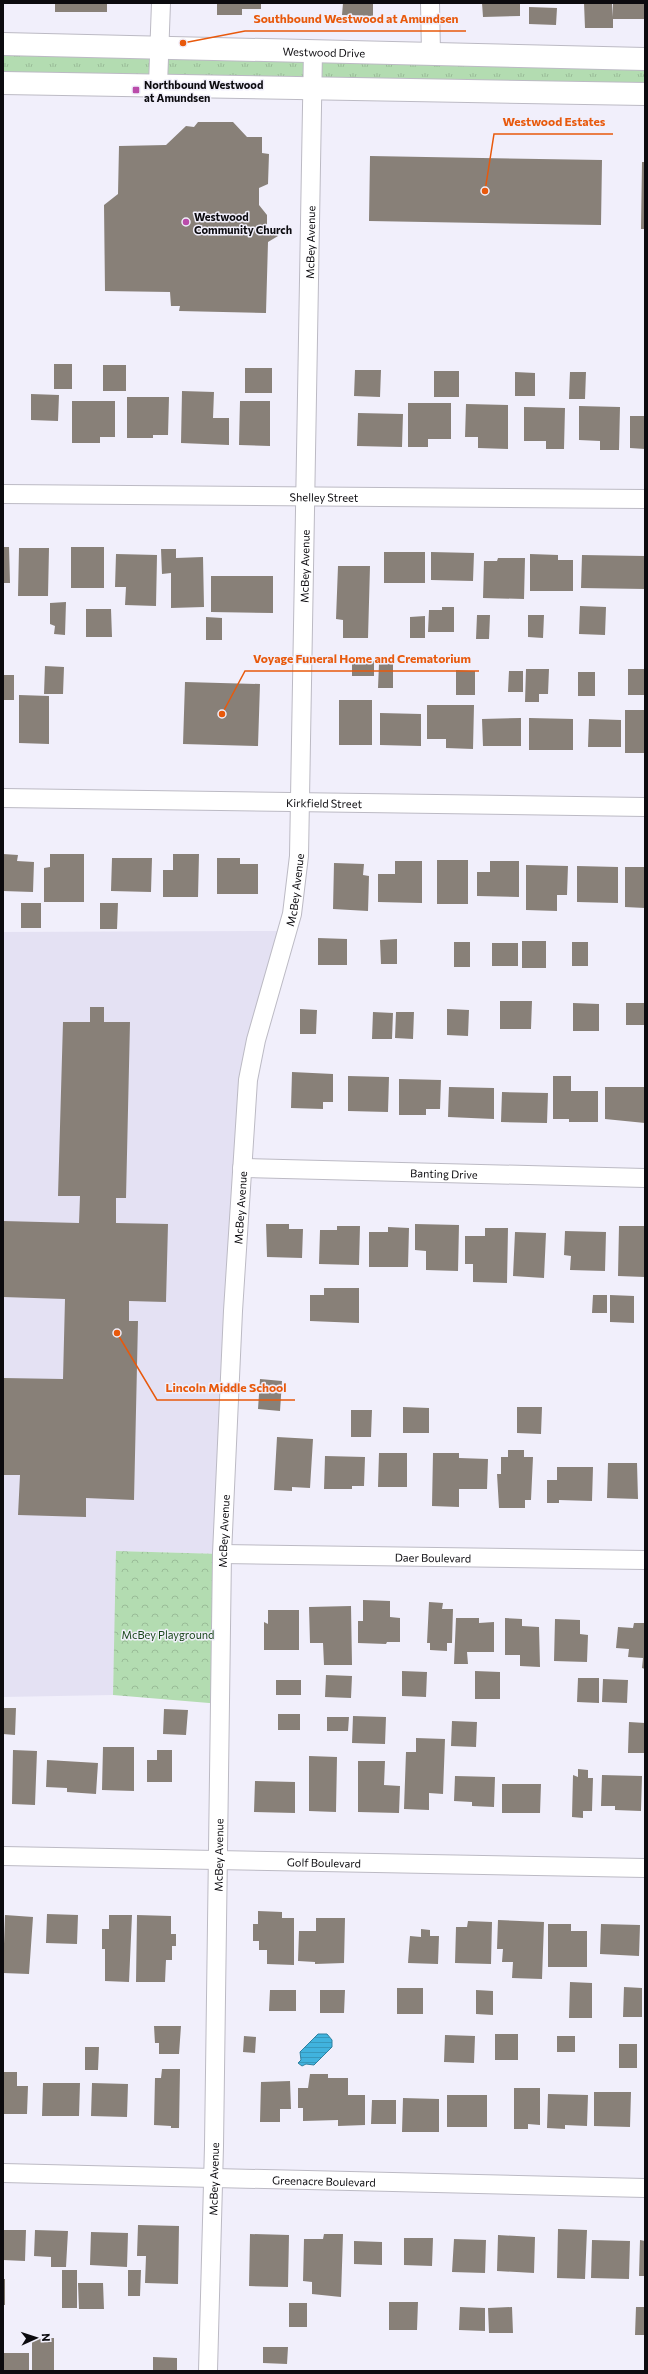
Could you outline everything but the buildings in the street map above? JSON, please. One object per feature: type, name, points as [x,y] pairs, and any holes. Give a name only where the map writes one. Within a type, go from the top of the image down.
[{"type":"street","points":[[158,85],[161,3]]},
{"type":"street","points":[[430,3],[431,53]]},
{"type":"street","name":"Westwood Drive","points":[[3,44],[160,46],[645,59]]},
{"type":"street","name":"McBey Avenue","points":[[208,2371],[214,2178],[222,1554],[233,1311],[246,1099],[251,1060],[288,931],[296,895],[299,856],[313,50]]},
{"type":"street","points":[[3,83],[645,94]]},
{"type":"street","name":"Shelley Street","points":[[3,494],[305,498],[645,499]]},
{"type":"street","name":"Kirkfield Street","points":[[3,798],[645,807]]},
{"type":"street","name":"Banting Drive","points":[[242,1168],[645,1178]]},
{"type":"street","name":"Daer Boulevard","points":[[222,1554],[645,1560]]},
{"type":"street","name":"Golf Boulevard","points":[[3,1856],[645,1868]]},
{"type":"street","name":"Greenacre Boulevard","points":[[3,2173],[645,2188]]},
{"type":"shaded area","points":[[288,931],[256,1040],[222,1554],[117,1551],[113,1695],[3,1697],[3,932]]},
{"type":"green space","points":[[3,44],[645,59],[645,94],[3,83]]},
{"type":"green space","name":"McBey Playground","points":[[116,1551],[222,1554],[221,1704],[113,1695]]},
{"type":"water","points":[[318,2034],[327,2034],[332,2040],[332,2047],[314,2065],[306,2064],[302,2066],[298,2063],[301,2060],[300,2052]]},
{"type":"place","name":"Southbound Westwood at Amundsen","points":[[183,43]]},
{"type":"place","name":"Northbound Westwood at Amundsen","points":[[136,90]]},
{"type":"place","name":"Westwood Estates","points":[[485,191]]},
{"type":"place","name":"Westwood Community Church","points":[[186,222]]},
{"type":"place","name":"Voyage Funeral Home and Crematorium","points":[[222,714]]},
{"type":"place","name":"Lincoln Middle School","points":[[117,1333]]}]
